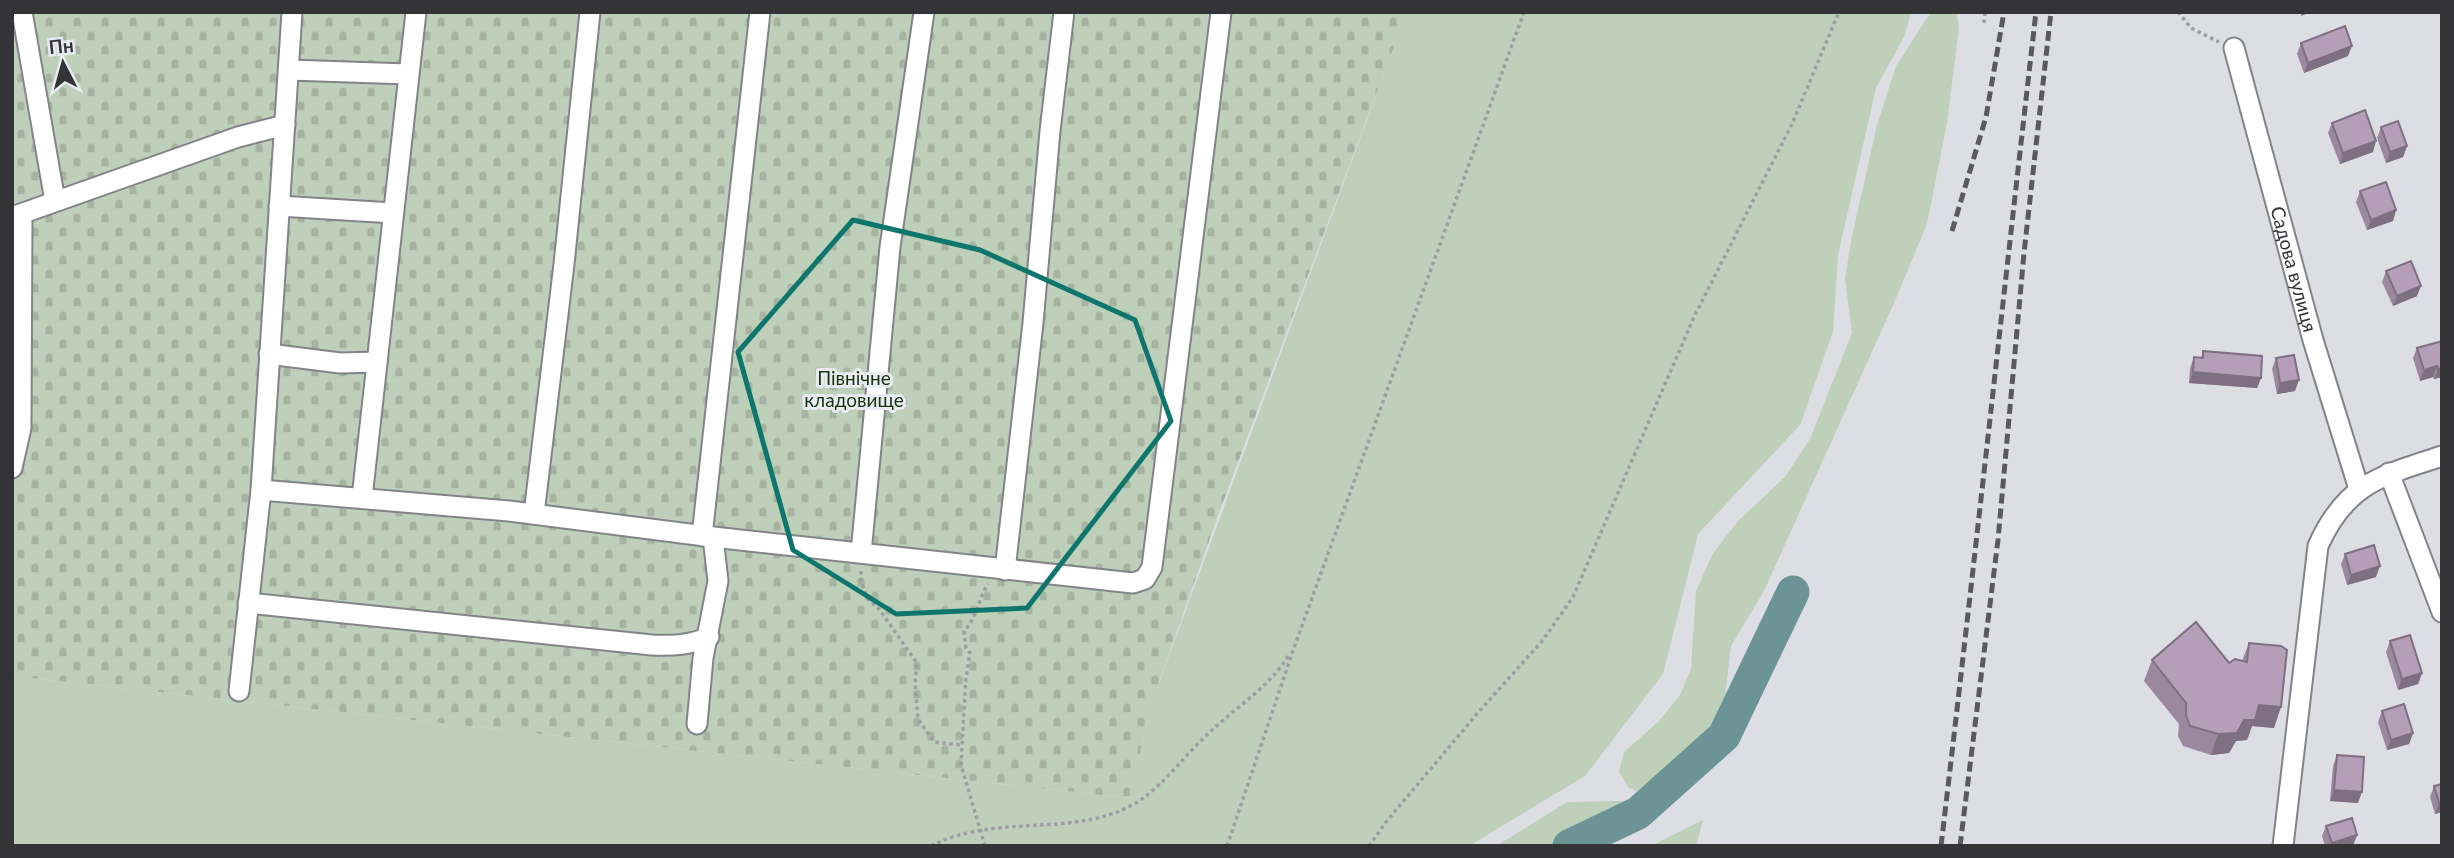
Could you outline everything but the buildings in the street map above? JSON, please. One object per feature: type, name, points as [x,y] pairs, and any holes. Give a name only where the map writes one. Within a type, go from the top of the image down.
[{"type":"street","points":[[22,12],[55,201]]},
{"type":"street","points":[[239,691],[261,490],[292,12]]},
{"type":"street","points":[[362,498],[416,12]]},
{"type":"street","points":[[534,514],[590,12]]},
{"type":"street","points":[[697,724],[703,658],[718,581],[708,536],[761,12]]},
{"type":"street","points":[[861,553],[890,247],[924,12]]},
{"type":"street","points":[[1004,570],[1033,323],[1050,131],[1064,12]]},
{"type":"street","points":[[261,490],[534,514],[1133,583],[1145,579],[1152,567],[1221,12]]},
{"type":"street","name":"Садова вулиця","points":[[2234,48],[2313,340],[2359,489]]},
{"type":"street","points":[[289,70],[408,74]]},
{"type":"street","points":[[12,468],[20,428],[17,215],[238,137],[285,125]]},
{"type":"street","points":[[279,206],[393,212]]},
{"type":"street","points":[[269,354],[340,363],[377,362]]},
{"type":"street","points":[[2283,846],[2318,546],[2328,523],[2342,504],[2359,489],[2389,473],[2442,456]]},
{"type":"street","points":[[2389,473],[2442,612]]},
{"type":"street","points":[[248,603],[652,645],[695,643],[709,636]]},
{"type":"path","points":[[1227,846],[1295,645],[1524,12]]},
{"type":"path","points":[[1368,846],[1467,726],[1543,640],[1573,597],[1694,317],[1791,124],[1839,12]]},
{"type":"path","points":[[1984,23],[1985,12]]},
{"type":"path","points":[[2178,12],[2190,28],[2234,48]]},
{"type":"path","points":[[861,553],[861,581],[867,598],[917,663],[915,684],[918,719],[934,741],[962,745]]},
{"type":"path","points":[[985,846],[961,765],[970,653],[966,648],[964,631],[975,620],[977,606],[994,574],[1004,570]]},
{"type":"path","points":[[931,846],[956,835],[980,829],[1073,823],[1114,814],[1127,808],[1144,798],[1207,734],[1279,672],[1295,645]]},
{"type":"highlighted area","points":[[853,220],[980,250],[1135,320],[1171,421],[1027,608],[896,614],[793,550],[738,352]]},
{"type":"green space","name":"Північне кладовище","points":[[12,12],[1403,12],[1395,44],[1219,513],[1153,699],[1129,798],[12,676]]},
{"type":"green space","points":[[1403,12],[1911,12],[1904,37],[1876,88],[1838,255],[1833,332],[1800,425],[1698,534],[1663,674],[1585,776],[1469,846],[12,846],[12,676],[1129,798],[1153,699],[1395,44]]},
{"type":"green space","points":[[1931,12],[1956,12],[1959,27],[1947,123],[1927,224],[1764,591],[1731,646],[1723,714],[1666,782],[1649,795],[1629,788],[1619,772],[1624,752],[1658,722],[1680,695],[1691,669],[1696,591],[1713,553],[1739,520],[1785,477],[1810,439],[1852,333],[1845,279],[1877,125],[1896,66]]},
{"type":"green space","points":[[1624,801],[1637,825],[1608,846],[1496,846],[1567,802]]},
{"type":"green space","points":[[1703,820],[1696,846],[1651,846]]},
{"type":"waterway","points":[[1569,846],[1638,813],[1724,736],[1793,592]]},
{"type":"railway","points":[[1952,231],[1986,117],[2004,12]]},
{"type":"railway","points":[[1941,846],[2036,12]]},
{"type":"railway","points":[[1960,846],[1998,540],[2024,253],[2051,12]]}]
